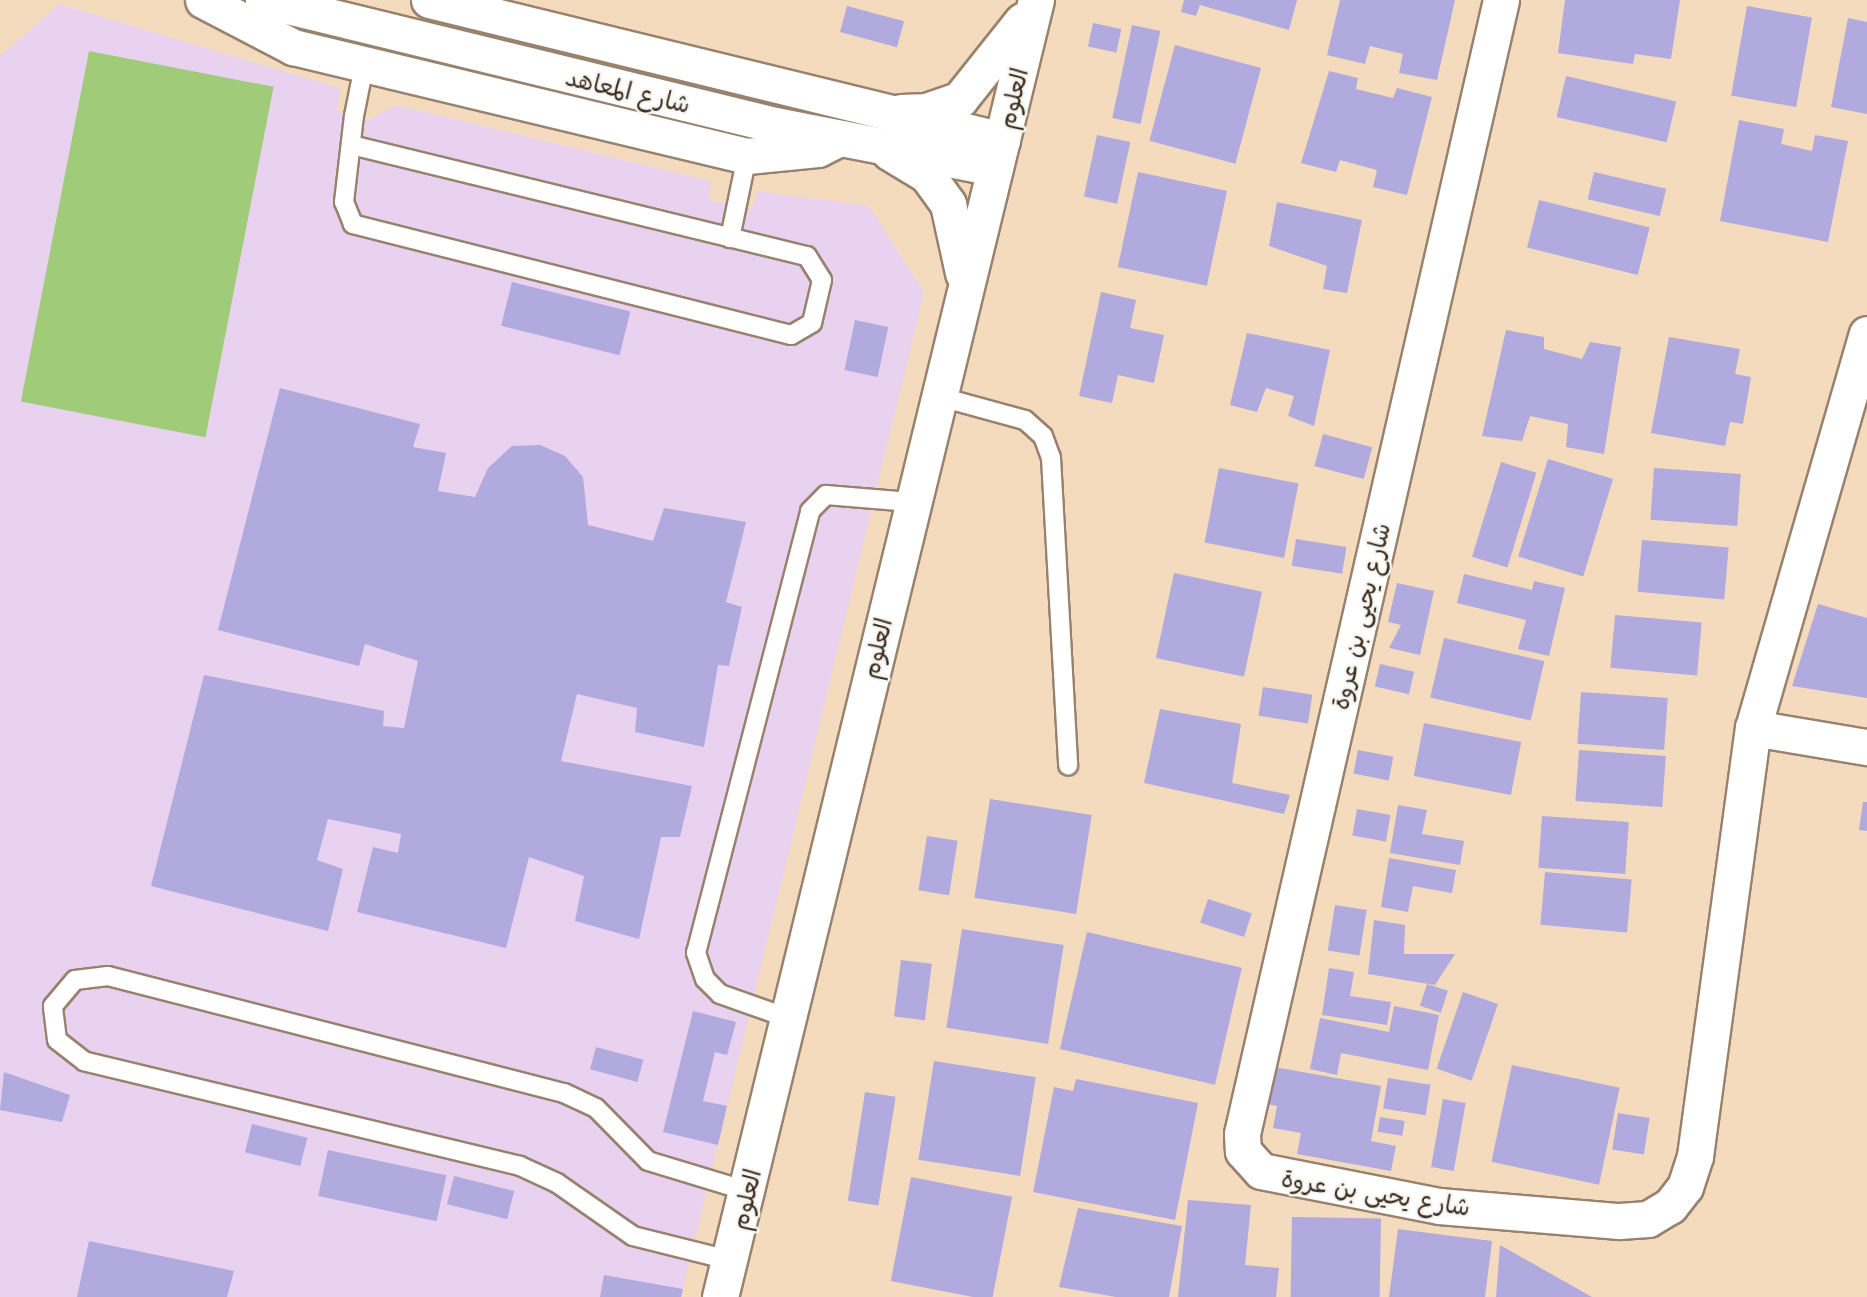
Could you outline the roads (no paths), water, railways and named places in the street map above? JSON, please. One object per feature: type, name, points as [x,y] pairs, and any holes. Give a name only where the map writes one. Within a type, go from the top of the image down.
[{"type":"street","points":[[203,0],[293,47],[747,156],[818,149],[864,130],[960,99],[1002,52],[1035,0]]},
{"type":"street","name":"شارع المعاهد","points":[[263,0],[734,115],[864,130],[999,154]]},
{"type":"street","name":"شارع المعاهد","points":[[429,0],[864,130]]},
{"type":"street","name":"العلوم","points":[[720,1297],[1035,0]]},
{"type":"street","name":"شارع يحيى بن عروة","points":[[1501,0],[1242,1134],[1249,1161],[1277,1177],[1439,1206],[1619,1221],[1648,1219],[1670,1206],[1695,1156],[1753,728],[1867,334]]},
{"type":"street","points":[[864,130],[927,175],[948,204],[964,284]]},
{"type":"street","points":[[1753,728],[1867,747]]},
{"type":"lane","points":[[351,145],[730,238],[816,262],[822,280],[809,328],[791,335],[363,229],[347,216],[344,202],[351,145],[364,66]]},
{"type":"lane","points":[[730,238],[747,156]]},
{"type":"lane","points":[[937,396],[1025,420],[1043,436],[1051,458],[1068,766]]},
{"type":"lane","points":[[788,1018],[720,994],[705,979],[696,953],[810,511],[826,495],[911,502]]},
{"type":"lane","points":[[729,1260],[633,1236],[557,1183],[520,1166],[84,1061],[57,1040],[53,1006],[75,980],[108,976],[564,1093],[596,1108],[648,1161],[747,1191]]}]
